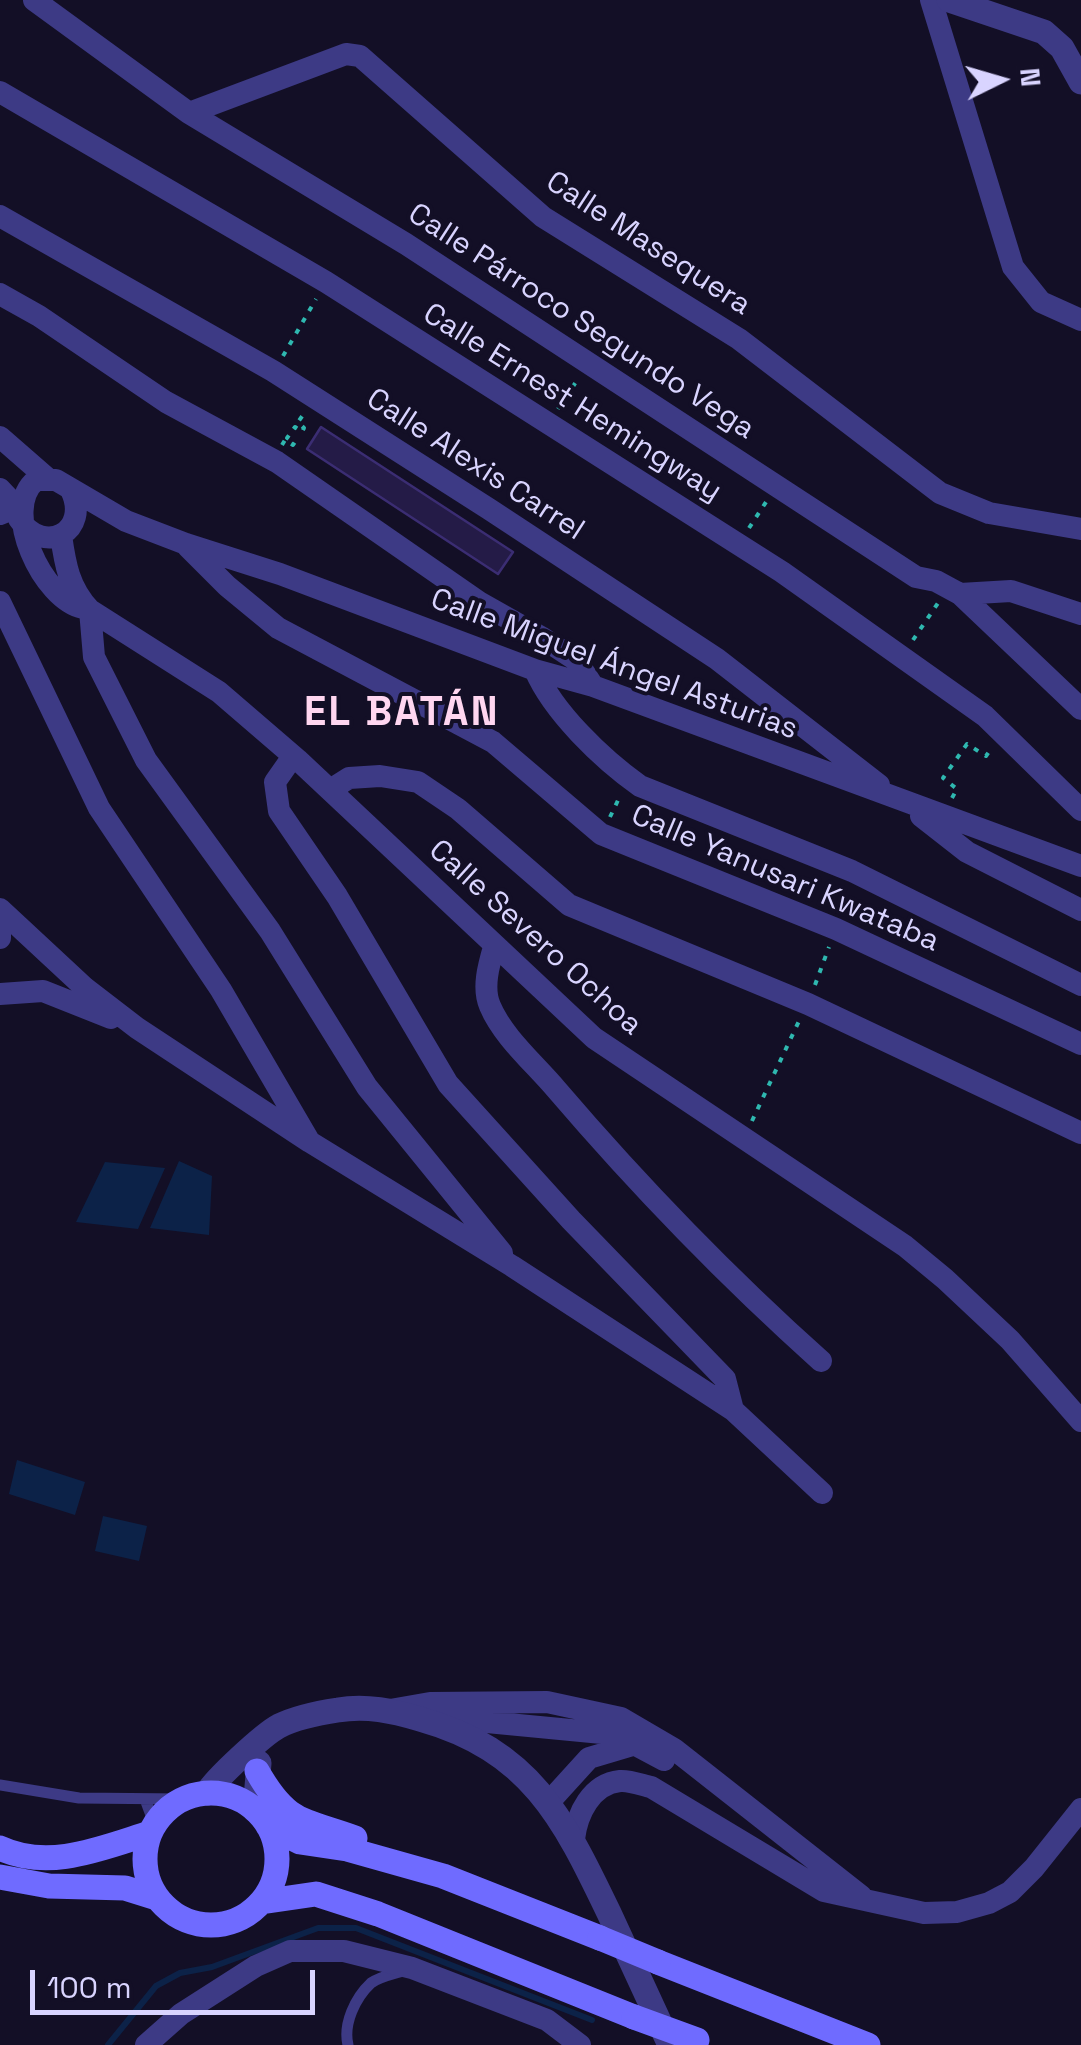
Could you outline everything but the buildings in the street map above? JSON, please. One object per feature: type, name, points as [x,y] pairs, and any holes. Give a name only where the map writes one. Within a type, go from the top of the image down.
[{"type":"main road","points":[[256,1771],[278,1806],[295,1817],[366,1842],[389,1859]]},
{"type":"main road","points":[[262,1818],[276,1845],[277,1865],[272,1885],[261,1902],[237,1920],[208,1926],[188,1922],[157,1898],[145,1866],[152,1829],[163,1814],[194,1796],[233,1796],[300,1842],[389,1859],[478,1889],[868,2045]]},
{"type":"main road","points":[[0,1848],[18,1857],[87,1854],[152,1829]]},
{"type":"main road","points":[[0,1877],[49,1886],[126,1888],[157,1898]]},
{"type":"main road","points":[[261,1902],[316,1894],[378,1914],[702,2042]]},
{"type":"street","name":"Calle Párroco Segundo Vega","points":[[34,0],[189,113],[406,244],[916,578],[936,581],[954,591],[1081,709]]},
{"type":"street","points":[[931,0],[1013,267],[1042,302],[1081,320]]},
{"type":"street","points":[[949,0],[1044,32],[1062,48],[1081,82]]},
{"type":"street","name":"Calle Masequera","points":[[189,113],[346,54],[360,56],[543,217],[739,339],[940,493],[988,514],[1081,529]]},
{"type":"street","name":"Calle Ernest Hemingway","points":[[0,92],[326,282],[738,544],[986,716],[1081,810]]},
{"type":"street","name":"Calle Alexis Carrel","points":[[0,216],[274,372],[717,658],[967,852],[1081,910]]},
{"type":"street","points":[[0,294],[166,402],[277,462],[479,602],[553,644],[576,660],[593,686]]},
{"type":"street","points":[[0,437],[48,478],[71,490],[77,510],[65,532],[67,573],[78,597],[90,610],[94,657],[146,760],[270,932],[367,1087],[512,1266]]},
{"type":"street","points":[[12,513],[26,486],[48,478]]},
{"type":"street","points":[[0,490],[26,530],[49,538],[65,532]]},
{"type":"street","name":"Calle Miguel Ángel Asturias","points":[[71,490],[126,521],[186,544],[280,574],[535,670],[593,686],[798,765],[1081,866]]},
{"type":"street","name":"Calle Severo Ochoa","points":[[12,513],[26,549],[54,591],[69,605],[90,610],[220,692],[298,760],[594,1038],[905,1246],[1010,1340],[1081,1420]]},
{"type":"street","name":"Calle Miguel Ángel Asturias","points":[[65,532],[126,521]]},
{"type":"street","name":"Calle Yanusari Kwataba","points":[[186,544],[227,586],[278,628],[493,742],[601,834],[836,928],[1081,1044]]},
{"type":"street","points":[[954,591],[1011,591],[1081,614]]},
{"type":"street","points":[[0,602],[99,808],[221,990],[310,1142]]},
{"type":"street","points":[[535,670],[545,694],[640,786],[852,872],[1081,985]]},
{"type":"street","points":[[298,760],[289,762],[275,782],[279,812],[338,896],[448,1084],[571,1220],[725,1378],[734,1410]]},
{"type":"street","points":[[330,790],[349,778],[380,776],[418,782],[458,809],[569,905],[808,1004],[1081,1133]]},
{"type":"street","points":[[0,909],[85,988],[137,1028],[734,1410],[822,1494]]},
{"type":"street","points":[[494,947],[487,969],[488,1004],[508,1032],[618,1162],[739,1288],[821,1361]]},
{"type":"street","points":[[0,994],[42,991],[137,1028]]},
{"type":"street","points":[[194,1796],[276,1727],[312,1714],[350,1708],[389,1710],[430,1703],[547,1702],[621,1718],[674,1749],[868,1901]]},
{"type":"street","points":[[389,1710],[439,1724],[486,1744],[519,1770],[549,1802],[574,1839],[670,2045]]},
{"type":"street","points":[[439,1724],[487,1722],[602,1733],[634,1744],[734,1798]]},
{"type":"street","points":[[262,1818],[256,1771],[276,1727]]},
{"type":"street","points":[[549,1802],[589,1758],[634,1744],[674,1749]]},
{"type":"street","points":[[574,1839],[576,1820],[584,1807],[600,1788],[621,1780],[651,1787],[824,1891],[924,1913],[957,1912],[1010,1892],[1034,1868],[1079,1806]]},
{"type":"street","points":[[146,2045],[181,2014],[256,1966],[290,1951],[344,1951],[412,1968],[547,2020],[580,2045]]},
{"type":"lane","points":[[0,1785],[79,1798],[194,1796]]},
{"type":"lane","points":[[144,1799],[152,1829]]},
{"type":"lane","points":[[348,2045],[352,2008],[373,1981],[412,1968]]},
{"type":"path","points":[[274,372],[326,282]]},
{"type":"path","points":[[548,424],[588,362]]},
{"type":"path","points":[[290,450],[282,445],[285,440],[292,445],[294,442],[287,438],[295,426],[302,432],[304,428],[298,422],[305,411]]},
{"type":"path","points":[[738,544],[777,486]]},
{"type":"path","points":[[901,657],[954,591]]},
{"type":"path","points":[[942,816],[957,789],[943,778],[967,744],[986,756],[1003,733]]},
{"type":"path","points":[[601,834],[629,778]]},
{"type":"path","points":[[743,1138],[808,1004],[836,928]]},
{"type":"water","points":[[179,1161],[212,1176],[209,1235],[150,1228]]},
{"type":"water","points":[[105,1162],[165,1168],[138,1229],[76,1222]]},
{"type":"water","points":[[17,1460],[85,1482],[75,1515],[9,1494]]},
{"type":"water","points":[[103,1516],[147,1526],[139,1561],[95,1551]]},
{"type":"waterway","points":[[108,2045],[156,1986],[180,1973],[212,1967],[318,1928],[356,1928],[592,2020]]},
{"type":"district","name":"EL BATÁN","points":[[402,714]]}]
